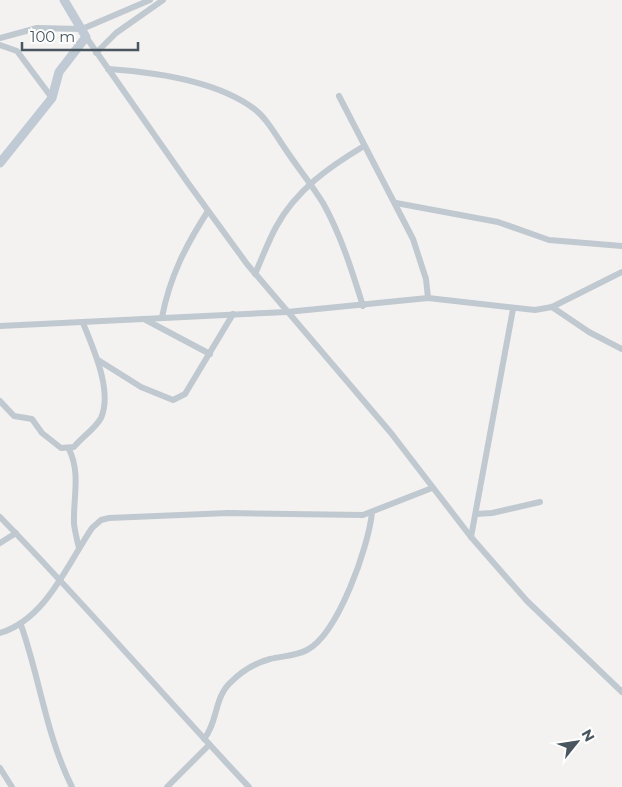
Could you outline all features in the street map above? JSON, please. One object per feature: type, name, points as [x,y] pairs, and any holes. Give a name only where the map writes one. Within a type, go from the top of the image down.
[{"type":"street","points":[[64,0],[96,53],[255,274],[390,433],[471,537],[527,602],[622,692]]},
{"type":"street","points":[[0,163],[52,98],[59,72],[84,33],[150,0]]},
{"type":"street","points":[[96,53],[116,33],[163,0]]},
{"type":"street","points":[[0,38],[37,28],[84,33]]},
{"type":"street","points":[[0,44],[17,51],[52,98]]},
{"type":"street","points":[[108,69],[136,71],[211,88],[254,109],[271,128],[310,184],[336,228],[363,306]]},
{"type":"street","points":[[339,96],[396,203],[421,262],[428,298]]},
{"type":"street","points":[[255,274],[276,227],[310,184],[328,168],[364,146]]},
{"type":"street","points":[[396,203],[498,222],[549,240],[622,246]]},
{"type":"street","points":[[162,317],[166,299],[185,246],[208,211]]},
{"type":"street","points":[[0,326],[287,312],[363,306],[428,298],[535,310],[552,307],[622,272]]},
{"type":"street","points":[[552,307],[589,332],[622,349]]},
{"type":"street","points":[[471,537],[513,309]]},
{"type":"street","points":[[98,360],[142,387],[173,400],[185,394],[233,314]]},
{"type":"street","points":[[143,318],[210,354]]},
{"type":"street","points":[[0,401],[14,416],[32,419],[42,433],[61,448],[74,447],[100,419],[104,408],[103,386],[98,360],[83,323]]},
{"type":"street","points":[[69,448],[75,461],[77,476],[74,523],[79,548]]},
{"type":"street","points":[[0,633],[21,625],[61,578],[92,528],[101,520],[109,518],[228,513],[352,516],[372,512],[432,488]]},
{"type":"street","points":[[476,514],[492,513],[540,502]]},
{"type":"street","points":[[204,740],[210,732],[220,697],[232,681],[261,662],[305,652],[332,626],[370,533],[372,512]]},
{"type":"street","points":[[0,517],[61,578],[162,695],[249,787]]},
{"type":"street","points":[[0,543],[16,533]]},
{"type":"street","points":[[21,625],[31,653],[54,747],[72,787]]},
{"type":"street","points":[[167,787],[209,745]]},
{"type":"street","points":[[0,768],[12,787]]}]
